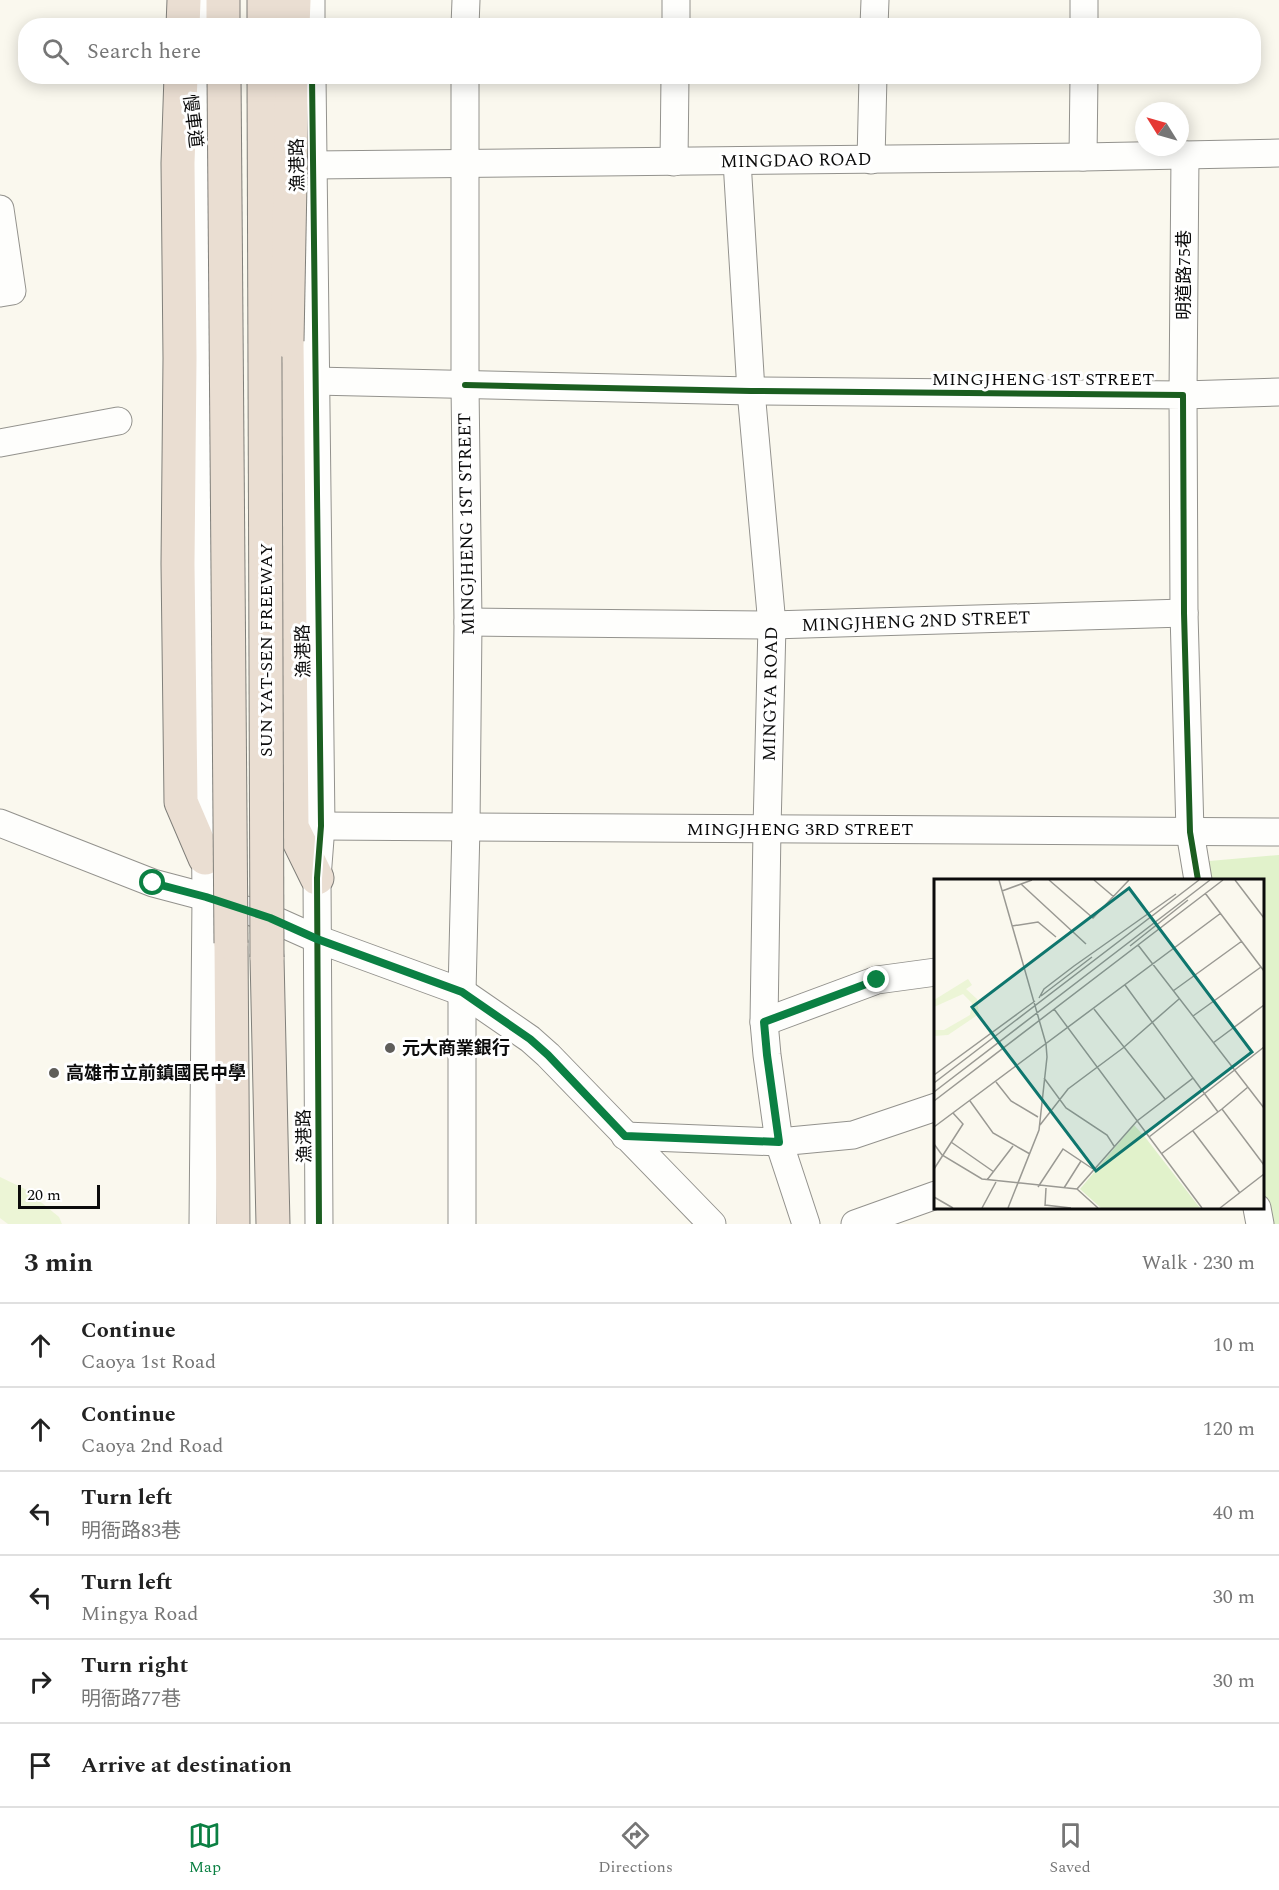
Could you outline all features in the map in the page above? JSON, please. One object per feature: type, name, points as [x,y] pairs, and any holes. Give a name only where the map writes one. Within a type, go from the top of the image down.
[{"type":"highway","points":[[183,18],[184,0]]},
{"type":"highway","points":[[223,0],[223,18]]},
{"type":"highway","points":[[181,84],[178,163],[180,358],[178,564],[181,802],[205,858]]},
{"type":"highway","name":"SUN YAT-SEN FREEWAY","points":[[224,84],[233,1224]]},
{"type":"highway","name":"SUN YAT-SEN FREEWAY","points":[[264,84],[267,957],[273,1224]]},
{"type":"highway","points":[[292,84],[287,341],[292,827],[317,878]]},
{"type":"street","points":[[178,0],[181,18]]},
{"type":"street","points":[[200,0],[200,18]]},
{"type":"street","points":[[465,18],[466,0]]},
{"type":"street","points":[[676,0],[676,18]]},
{"type":"street","points":[[874,18],[875,0]]},
{"type":"street","points":[[1084,0],[1084,18]]},
{"type":"street","name":"慢車道","points":[[189,84],[199,166]]},
{"type":"street","points":[[200,84],[205,858],[217,901],[203,1224]]},
{"type":"street","points":[[292,84],[292,126],[312,165]]},
{"type":"street","name":"漁港路","points":[[312,84],[321,826],[317,878],[319,1224]]},
{"type":"street","points":[[315,381],[465,385],[465,84]]},
{"type":"street","points":[[674,162],[675,84]]},
{"type":"street","points":[[871,160],[873,84]]},
{"type":"street","points":[[1083,157],[1084,84]]},
{"type":"street","name":"MINGDAO ROAD","points":[[1189,155],[1279,153]]},
{"type":"street","name":"MINGDAO ROAD","points":[[312,165],[1135,156]]},
{"type":"street","name":"明道路75巷","points":[[1183,395],[1185,156]]},
{"type":"street","name":"MINGYA ROAD","points":[[737,161],[751,392],[772,625],[766,829],[764,1022],[779,1142],[806,1224]]},
{"type":"street","points":[[0,209],[6,292]]},
{"type":"street","name":"MINGJHENG 1ST STREET","points":[[462,1224],[462,992],[468,622],[465,385],[751,392],[1183,395],[1279,392]]},
{"type":"street","points":[[1183,395],[1184,613],[1190,832],[1198,879]]},
{"type":"street","points":[[0,443],[118,421]]},
{"type":"street","name":"MINGJHENG 2ND STREET","points":[[468,622],[772,625],[1184,613]]},
{"type":"street","points":[[0,823],[153,883],[270,918],[317,939],[462,992],[530,1039],[548,1055],[712,1224]]},
{"type":"street","name":"MINGJHENG 3RD STREET","points":[[321,826],[1279,832]]},
{"type":"street","points":[[764,1022],[877,980],[934,972]]},
{"type":"street","points":[[625,1136],[779,1142],[853,1135],[934,1108]]},
{"type":"street","points":[[855,1224],[934,1196]]},
{"type":"street","points":[[1257,1209],[1260,1224]]},
{"type":"green space","points":[[1279,855],[1279,1224],[1270,1224],[1264,1190],[1264,879],[1202,879],[1198,862]]},
{"type":"green space","points":[[0,1177],[25,1189],[59,1217],[62,1224],[8,1224],[0,1218]]},
{"type":"cycle path","points":[[312,84],[321,826],[317,878],[319,1224]]},
{"type":"cycle path","points":[[465,385],[751,391],[1183,395],[1184,613],[1190,832],[1198,879]]},
{"type":"place","name":"元大商業銀行","points":[[390,1048]]},
{"type":"place","name":"高雄市立前鎮國民中學","points":[[54,1073]]},
{"type":"route","points":[[153,883],[270,918],[317,939],[462,992],[530,1039],[625,1136],[779,1142],[764,1022],[877,980]]}]
